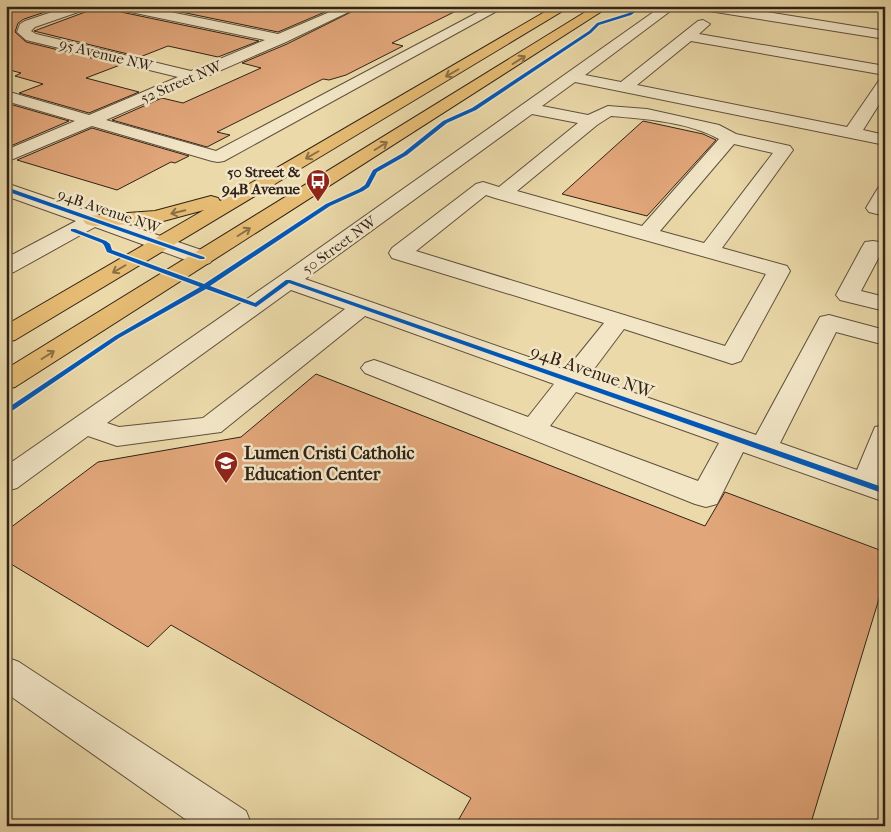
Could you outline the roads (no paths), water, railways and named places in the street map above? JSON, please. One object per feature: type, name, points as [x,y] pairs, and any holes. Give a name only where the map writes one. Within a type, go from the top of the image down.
[{"type":"main road","points":[[509,39],[552,6]]},
{"type":"main road","points":[[6,335],[565,6]]},
{"type":"main road","points":[[6,381],[604,6]]},
{"type":"main road","points":[[93,220],[156,217],[188,210],[258,187]]},
{"type":"street","name":"95 Avenue NW","points":[[83,6],[30,24],[23,30],[31,36],[192,76]]},
{"type":"street","points":[[121,6],[280,39]]},
{"type":"street","name":"52 Street NW","points":[[6,157],[355,6]]},
{"type":"street","points":[[6,96],[218,157],[500,6]]},
{"type":"street","name":"50 Street NW","points":[[6,481],[671,6]]},
{"type":"street","points":[[703,6],[885,35]]},
{"type":"street","points":[[624,88],[722,9]]},
{"type":"street","points":[[184,20],[210,10]]},
{"type":"street","points":[[688,36],[885,71]]},
{"type":"street","points":[[571,77],[885,140]]},
{"type":"street","points":[[852,133],[883,89]]},
{"type":"street","points":[[529,108],[591,121]]},
{"type":"street","points":[[435,176],[492,191],[709,252],[780,271],[732,356],[400,253],[492,191],[608,110],[647,114],[713,129],[730,138],[784,150],[709,252]]},
{"type":"street","points":[[646,234],[730,138]]},
{"type":"street","name":"94B Avenue NW","points":[[6,189],[202,258]]},
{"type":"street","points":[[885,192],[876,208],[885,210]]},
{"type":"street","points":[[6,267],[93,220]]},
{"type":"street","points":[[885,250],[873,247],[848,294],[885,304]]},
{"type":"street","name":"94B Avenue NW","points":[[288,281],[876,488]]},
{"type":"street","points":[[86,425],[117,437],[211,426],[362,307]]},
{"type":"street","points":[[533,429],[618,320]]},
{"type":"street","points":[[763,448],[829,322],[885,338]]},
{"type":"street","points":[[374,368],[706,496],[735,439]]},
{"type":"street","points":[[876,488],[885,434]]},
{"type":"street","points":[[6,674],[231,826]]},
{"type":"place","name":"50 Street & 94B Avenue","points":[[318,202]]},
{"type":"place","name":"Lumen Cristi Catholic Education Center","points":[[226,484]]}]
